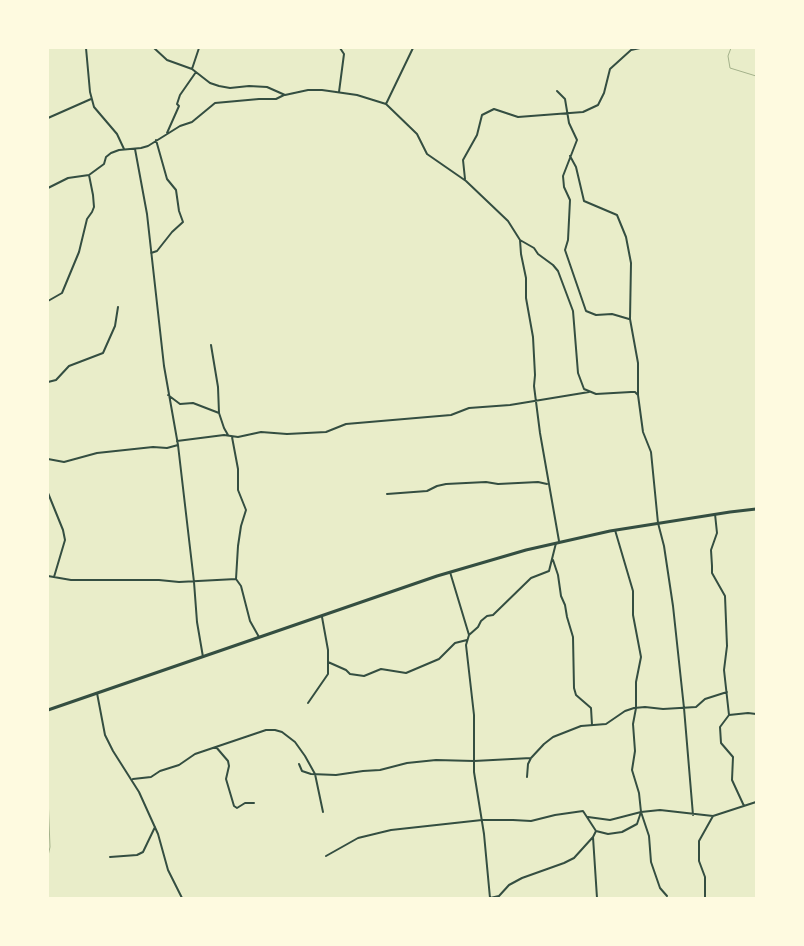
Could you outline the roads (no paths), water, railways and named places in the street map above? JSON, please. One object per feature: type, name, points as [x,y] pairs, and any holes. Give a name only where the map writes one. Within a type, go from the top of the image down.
[{"type":"main road","points":[[48,710],[450,572],[526,550],[615,530],[715,514],[756,510]]},
{"type":"street","points":[[86,48],[90,92],[94,107],[117,134],[125,150]]},
{"type":"street","points":[[154,48],[167,60],[192,69],[210,83],[230,88],[267,87],[285,95]]},
{"type":"street","points":[[192,69],[199,48]]},
{"type":"street","points":[[339,92],[344,54],[340,48]]},
{"type":"street","points":[[386,104],[413,48]]},
{"type":"street","points":[[466,181],[463,160],[478,135],[482,115],[494,109],[518,117],[583,112],[598,105],[604,93],[610,69],[631,50],[640,48]]},
{"type":"street","points":[[167,134],[179,106],[177,104],[180,95],[196,72]]},
{"type":"street","points":[[48,188],[68,178],[89,175],[104,164],[106,157],[111,153],[141,148],[180,126],[192,122],[214,103],[276,99],[308,90],[339,92],[386,104],[417,134],[427,154],[466,181],[508,221],[520,240],[534,248],[538,254],[554,265],[573,311],[578,373],[584,389],[596,394],[635,392],[638,395]]},
{"type":"street","points":[[558,91],[565,99],[569,123],[577,140],[563,176],[564,187],[570,200],[568,240],[565,250],[586,311],[596,315],[612,314],[630,319]]},
{"type":"street","points":[[48,118],[92,99]]},
{"type":"street","points":[[152,253],[157,251],[172,232],[183,222],[179,211],[176,190],[167,179],[156,140]]},
{"type":"street","points":[[135,149],[147,214],[168,395],[178,445],[197,622],[203,657]]},
{"type":"street","points":[[570,156],[576,168],[584,201],[617,215],[626,237],[632,263],[630,319],[638,363],[638,395],[643,432],[652,461],[658,523],[664,546],[673,606],[693,815]]},
{"type":"street","points":[[48,301],[62,293],[74,267],[87,219],[94,207],[89,175]]},
{"type":"street","points":[[520,240],[526,278],[526,298],[533,337],[534,386],[557,543],[549,571],[531,578],[493,615],[487,616],[481,621],[467,640],[466,654],[474,715],[474,761],[490,898],[499,896],[509,885],[522,878],[564,864],[574,858],[596,831]]},
{"type":"street","points":[[48,382],[56,380],[69,366],[103,353],[115,326],[118,307]]},
{"type":"street","points":[[211,345],[218,387],[219,413],[224,428],[231,436],[238,468],[238,490],[246,510],[238,546],[236,578],[241,586],[250,621],[259,638]]},
{"type":"street","points":[[177,441],[238,437],[261,432],[287,434],[326,432],[346,424],[451,415],[469,408],[510,406],[589,392]]},
{"type":"street","points":[[168,395],[180,404],[193,403],[219,413]]},
{"type":"street","points":[[48,459],[64,462],[97,453],[153,446],[167,448],[178,445]]},
{"type":"street","points":[[387,494],[423,492],[446,484],[538,482],[548,484]]},
{"type":"street","points":[[48,493],[63,530],[65,540],[54,577]]},
{"type":"street","points":[[715,514],[717,533],[711,550],[712,573],[725,596],[727,646],[724,670],[729,716],[720,728],[720,743],[733,757],[732,780],[744,806]]},
{"type":"street","points":[[615,530],[633,591],[633,615],[641,656],[636,682],[636,708],[633,724],[635,751],[632,770],[639,793],[641,812],[649,836],[651,862],[660,888],[667,896]]},
{"type":"street","points":[[553,560],[573,637],[574,688],[576,695],[591,708],[592,725]]},
{"type":"street","points":[[450,572],[469,635]]},
{"type":"street","points":[[48,576],[71,580],[194,582],[236,578]]},
{"type":"street","points":[[308,702],[328,674],[328,650],[322,616]]},
{"type":"street","points":[[328,662],[346,670],[350,674],[364,676],[381,669],[406,673],[439,659],[456,643],[467,640]]},
{"type":"street","points":[[527,777],[528,764],[531,758],[552,738],[581,726],[606,724],[625,711],[636,708],[696,707],[705,699],[727,692]]},
{"type":"street","points":[[97,693],[101,720],[106,735],[113,751],[133,779],[162,845],[168,870],[182,898]]},
{"type":"street","points":[[729,716],[748,713],[756,714]]},
{"type":"street","points":[[133,779],[151,777],[160,771],[178,765],[195,754],[266,730],[274,730],[282,732],[295,742],[315,774],[323,812]]},
{"type":"street","points":[[216,747],[228,761],[229,766],[226,779],[234,806],[238,808],[245,803],[254,803]]},
{"type":"street","points":[[299,764],[302,771],[336,775],[380,770],[407,763],[436,760],[474,761],[531,758]]},
{"type":"street","points":[[587,817],[610,820],[641,812],[660,810],[713,816],[756,802]]},
{"type":"street","points":[[326,856],[337,848],[358,838],[392,830],[482,820],[532,822],[555,815],[583,811],[596,831],[608,834],[622,832],[637,824],[641,812]]},
{"type":"street","points":[[705,898],[705,877],[699,862],[699,841],[713,816]]},
{"type":"street","points":[[110,857],[138,855],[151,838],[155,827]]},
{"type":"street","points":[[593,837],[597,898]]},
{"type":"waterway","points":[[731,48],[728,56],[730,68],[756,76]]},
{"type":"waterway","points":[[48,796],[50,847],[48,856]]}]
